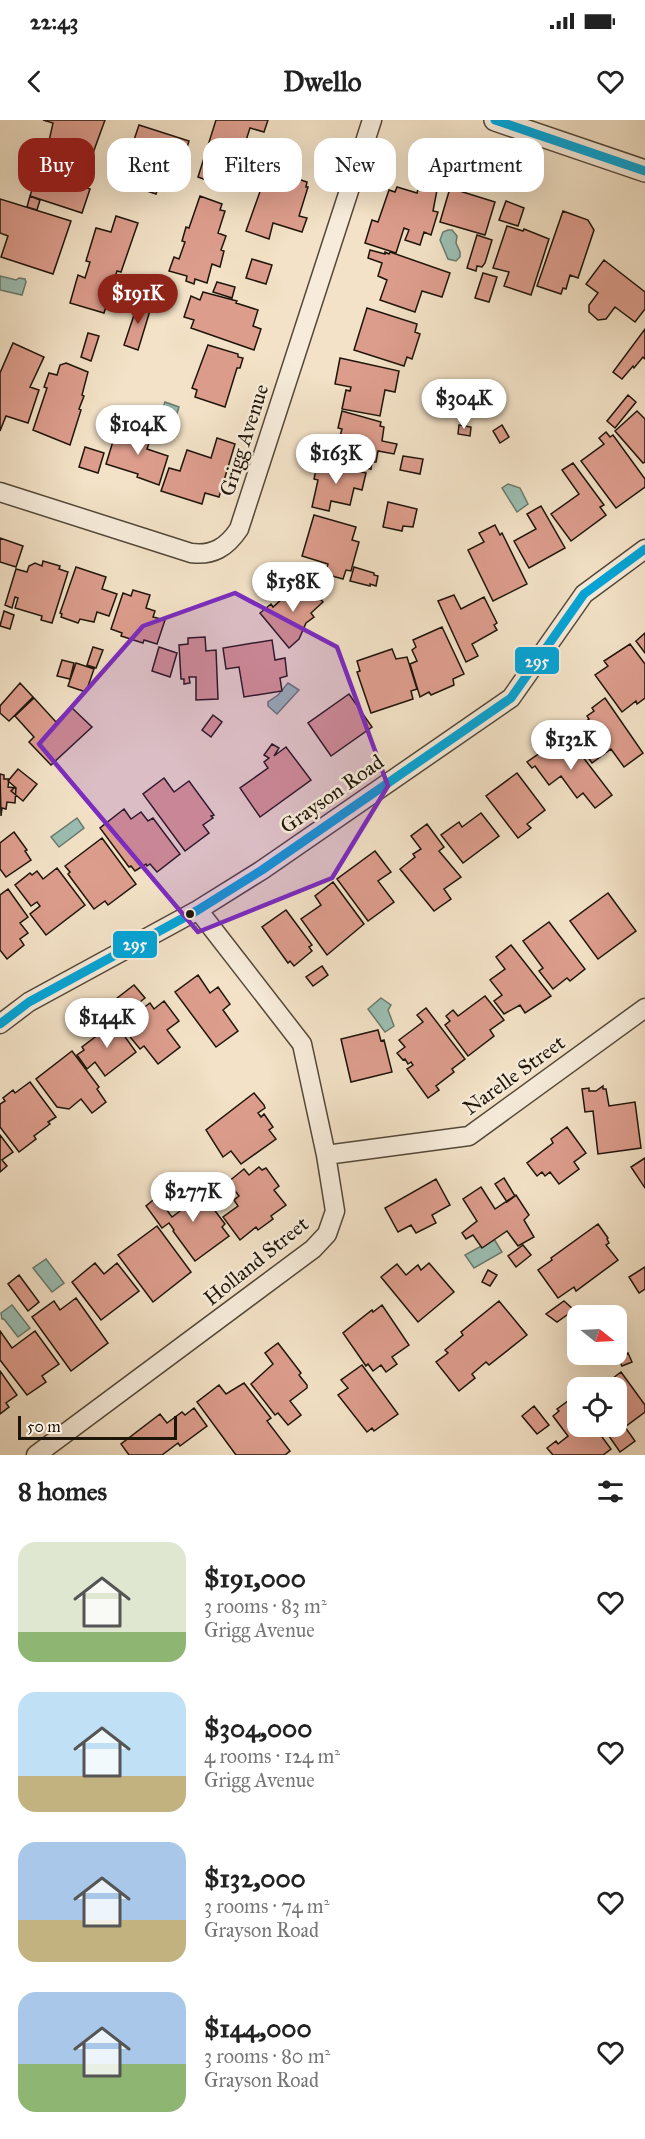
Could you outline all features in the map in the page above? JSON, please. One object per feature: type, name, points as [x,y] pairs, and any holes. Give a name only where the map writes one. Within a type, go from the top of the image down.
[{"type":"street","name":"Grigg Avenue","points":[[0,492],[191,553],[215,551],[231,542],[239,529],[372,120]]},
{"type":"street","points":[[495,120],[645,171]]},
{"type":"street","name":"Grayson Road","points":[[0,1024],[29,1002],[198,910],[262,870],[511,698],[584,594],[645,549]]},
{"type":"street","name":"Holland Street","points":[[45,1453],[313,1249],[327,1234],[335,1211],[326,1155],[302,1044],[198,910]]},
{"type":"street","name":"Narelle Street","points":[[326,1155],[469,1136],[643,1014]]},
{"type":"highlighted area","points":[[235,593],[337,647],[388,786],[332,878],[198,932],[39,744],[143,626]]},
{"type":"water","points":[[452,230],[457,236],[456,243],[460,257],[456,261],[448,259],[440,240],[443,232]]},
{"type":"water","points":[[0,276],[16,280],[25,279],[22,295],[0,290]]},
{"type":"water","points":[[165,402],[179,407],[169,439],[154,434],[155,424],[158,422]]},
{"type":"water","points":[[508,484],[520,488],[528,504],[517,512],[502,488]]},
{"type":"water","points":[[288,683],[299,690],[277,714],[268,706],[268,702],[278,695]]},
{"type":"water","points":[[77,818],[84,828],[59,847],[51,837]]},
{"type":"water","points":[[381,998],[391,1005],[388,1010],[394,1026],[385,1032],[368,1009]]},
{"type":"water","points":[[217,1179],[219,1183],[227,1186],[231,1193],[230,1198],[223,1204],[217,1203],[207,1188],[208,1181]]},
{"type":"water","points":[[494,1239],[502,1252],[474,1268],[465,1255]]},
{"type":"water","points":[[46,1259],[64,1283],[52,1292],[33,1268]]},
{"type":"water","points":[[12,1305],[30,1328],[18,1337],[2,1319],[1,1313]]},
{"type":"building","points":[[43,120],[105,120],[95,148],[95,138],[50,138],[53,123]]},
{"type":"building","points":[[216,120],[268,120],[264,132],[250,128],[247,138],[210,138]]},
{"type":"building","points":[[139,125],[180,138],[135,138]]},
{"type":"building","points":[[203,161],[203,179],[198,177]]},
{"type":"building","points":[[302,180],[307,182],[306,187],[308,187],[299,216],[307,218],[302,232],[273,223],[269,239],[246,231],[260,192],[302,192]]},
{"type":"building","points":[[397,187],[417,193],[437,192],[433,211],[438,212],[431,235],[424,232],[420,245],[405,240],[409,230],[404,228],[396,253],[365,243],[372,220],[378,222],[388,192],[396,192]]},
{"type":"building","points":[[31,192],[89,192],[82,213],[30,196]]},
{"type":"building","points":[[449,192],[463,192],[495,202],[485,235],[440,222]]},
{"type":"building","points":[[30,196],[40,200],[37,210],[27,207]]},
{"type":"building","points":[[200,196],[222,204],[220,210],[225,211],[218,233],[226,236],[221,250],[224,251],[220,267],[212,264],[207,283],[195,279],[194,284],[186,281],[187,276],[169,271],[174,257],[179,259],[185,242],[182,241],[186,227],[189,228]]},
{"type":"building","points":[[0,199],[71,221],[53,274],[1,257],[8,236],[0,233]]},
{"type":"building","points":[[506,201],[524,208],[518,226],[499,220]]},
{"type":"building","points":[[563,211],[588,220],[594,230],[578,278],[570,275],[566,289],[563,288],[561,294],[537,286]]},
{"type":"building","points":[[116,216],[138,223],[121,272],[117,271],[104,313],[70,303],[78,275],[85,278],[90,262],[86,261],[96,228],[111,232]]},
{"type":"building","points":[[507,226],[523,231],[524,229],[549,239],[531,295],[504,286],[509,272],[493,268]]},
{"type":"building","points":[[477,235],[492,240],[485,263],[482,267],[477,266],[476,271],[467,268]]},
{"type":"building","points":[[370,250],[385,254],[385,252],[389,254],[390,252],[450,273],[442,297],[422,291],[415,312],[380,300],[387,280],[378,276],[382,263],[368,258]]},
{"type":"building","points":[[252,259],[272,265],[266,284],[246,278]]},
{"type":"building","points":[[604,260],[645,292],[645,309],[635,322],[615,307],[606,319],[598,320],[589,312],[589,305],[598,293],[586,284]]},
{"type":"building","points":[[483,273],[497,277],[489,302],[475,298]]},
{"type":"building","points":[[217,282],[235,287],[232,298],[213,292]]},
{"type":"building","points":[[203,292],[237,301],[236,303],[258,310],[253,326],[261,329],[254,350],[191,328],[194,320],[184,317],[191,296],[200,300]]},
{"type":"building","points":[[139,300],[152,304],[138,350],[124,345]]},
{"type":"building","points":[[367,308],[417,324],[415,332],[420,334],[412,359],[407,357],[404,366],[354,350]]},
{"type":"building","points":[[645,329],[645,359],[643,357],[622,379],[613,372]]},
{"type":"building","points":[[88,333],[99,336],[91,361],[81,357]]},
{"type":"building","points":[[13,343],[44,357],[30,387],[39,390],[28,423],[6,416],[0,431],[0,373]]},
{"type":"building","points":[[208,345],[238,354],[238,357],[243,358],[240,368],[237,368],[225,407],[195,397],[197,390],[192,388]]},
{"type":"building","points":[[340,358],[399,371],[395,392],[385,390],[380,416],[342,409],[346,390],[350,391],[351,387],[335,384]]},
{"type":"building","points":[[66,363],[88,372],[79,409],[81,410],[70,445],[33,430],[47,388],[44,387],[49,373],[57,375],[60,365]]},
{"type":"building","points":[[628,395],[636,402],[615,428],[607,421]]},
{"type":"building","points":[[342,411],[381,422],[380,426],[384,427],[382,441],[397,444],[394,454],[378,451],[376,462],[372,462],[371,469],[341,463],[341,454],[335,453],[342,429],[338,428]]},
{"type":"building","points":[[637,411],[645,419],[645,462],[643,463],[615,431]]},
{"type":"building","points":[[459,425],[471,427],[470,436],[458,434]]},
{"type":"building","points":[[502,425],[509,437],[500,443],[493,431]]},
{"type":"building","points":[[129,427],[152,434],[147,449],[168,456],[159,485],[137,477],[138,474],[106,464],[114,438],[124,441]]},
{"type":"building","points":[[606,432],[610,437],[613,435],[645,479],[645,487],[616,508],[581,461],[604,444],[599,438]]},
{"type":"building","points":[[217,438],[235,444],[219,497],[205,493],[202,504],[161,491],[169,468],[180,471],[187,450],[211,458]]},
{"type":"building","points":[[85,447],[104,453],[98,473],[79,467]]},
{"type":"building","points":[[403,456],[423,459],[420,474],[400,470]]},
{"type":"building","points":[[318,461],[366,473],[362,490],[354,488],[350,505],[331,501],[329,511],[312,507],[318,480],[314,479]]},
{"type":"building","points":[[573,463],[604,505],[600,507],[606,515],[571,541],[551,514],[579,494],[562,470]]},
{"type":"building","points":[[388,502],[417,509],[413,527],[403,526],[402,531],[383,527]]},
{"type":"building","points":[[541,506],[565,548],[529,568],[514,541],[536,529],[527,514]]},
{"type":"building","points":[[314,515],[356,527],[352,540],[359,542],[351,571],[346,570],[343,579],[325,574],[328,564],[302,556]]},
{"type":"building","points":[[495,525],[500,535],[502,533],[527,584],[493,601],[468,550],[484,542],[479,533]]},
{"type":"building","points":[[0,538],[23,546],[16,567],[0,562]]},
{"type":"building","points":[[43,561],[60,566],[59,569],[68,572],[52,623],[41,620],[42,616],[15,608],[18,598],[15,597],[12,608],[5,605],[16,569],[27,572],[29,566],[35,563],[42,566]]},
{"type":"building","points":[[76,567],[106,577],[102,589],[117,594],[109,616],[97,612],[94,622],[80,619],[78,623],[61,617],[60,613]]},
{"type":"building","points":[[354,567],[378,576],[376,586],[350,581]]},
{"type":"building","points":[[304,579],[323,602],[311,613],[314,617],[306,623],[299,639],[289,648],[260,613],[271,604],[273,607]]},
{"type":"building","points":[[133,590],[150,595],[146,608],[155,611],[153,617],[165,620],[157,644],[144,640],[143,643],[121,636],[122,633],[111,629],[123,593],[131,596]]},
{"type":"building","points":[[454,595],[461,609],[484,597],[497,623],[494,625],[497,630],[472,644],[478,656],[466,662],[438,601]]},
{"type":"building","points":[[4,611],[14,615],[10,629],[0,626]]},
{"type":"building","points":[[442,627],[464,674],[453,679],[454,685],[420,697],[410,664],[417,661],[412,650],[416,647],[413,640]]},
{"type":"building","points":[[645,633],[645,653],[636,641]]},
{"type":"building","points":[[205,637],[206,651],[216,650],[218,699],[196,700],[196,677],[189,677],[190,683],[184,684],[184,679],[181,679],[179,645],[188,644],[188,638]]},
{"type":"building","points":[[272,640],[275,660],[285,658],[287,676],[280,678],[282,691],[244,697],[239,667],[226,669],[223,648]]},
{"type":"building","points":[[630,644],[645,664],[645,698],[637,704],[636,701],[622,712],[595,675],[608,666],[604,661]]},
{"type":"building","points":[[93,647],[103,650],[96,668],[87,665]]},
{"type":"building","points":[[159,647],[177,653],[170,677],[152,671]]},
{"type":"building","points":[[392,649],[396,659],[407,657],[417,689],[411,691],[413,699],[371,713],[357,672],[360,671],[357,661]]},
{"type":"building","points":[[62,660],[74,663],[70,679],[57,676]]},
{"type":"building","points":[[76,663],[94,669],[86,692],[68,686]]},
{"type":"building","points":[[20,683],[33,697],[9,721],[0,713],[0,706]]},
{"type":"building","points":[[349,694],[372,727],[331,756],[308,723]]},
{"type":"building","points":[[34,698],[56,722],[71,707],[92,727],[51,765],[29,742],[34,737],[15,716]]},
{"type":"building","points":[[605,698],[643,753],[624,767],[611,749],[592,763],[573,736],[581,730],[578,727],[589,719],[587,716],[594,711],[592,708]]},
{"type":"building","points":[[213,715],[222,722],[211,737],[202,730]]},
{"type":"building","points":[[566,735],[612,795],[595,808],[583,793],[577,798],[561,776],[549,785],[535,766],[532,768],[527,762]]},
{"type":"building","points":[[272,744],[279,748],[274,756],[286,747],[311,780],[260,817],[240,788],[268,768],[264,762],[269,758],[264,755]]},
{"type":"building","points":[[18,769],[37,784],[23,801],[11,791],[15,787],[8,781]]},
{"type":"building","points":[[517,773],[545,810],[527,824],[531,828],[518,838],[486,796]]},
{"type":"building","points":[[0,774],[4,775],[4,779],[9,779],[8,787],[16,788],[15,803],[7,802],[6,809],[2,808],[1,816]]},
{"type":"building","points":[[164,778],[174,792],[189,781],[214,815],[203,825],[209,833],[185,851],[143,794]]},
{"type":"building","points":[[124,809],[131,819],[141,812],[148,821],[153,818],[180,854],[157,872],[150,864],[135,871],[131,866],[129,867],[100,828]]},
{"type":"building","points":[[481,813],[499,836],[463,863],[441,835],[459,822],[462,827]]},
{"type":"building","points":[[427,824],[444,847],[439,851],[461,877],[444,889],[451,899],[434,911],[400,869],[415,857],[413,854],[421,849],[411,836]]},
{"type":"building","points":[[14,832],[31,860],[6,877],[0,869],[0,843]]},
{"type":"building","points":[[102,838],[136,884],[108,905],[105,901],[94,909],[68,874],[70,872],[65,866]]},
{"type":"building","points":[[375,851],[391,872],[378,881],[394,902],[368,921],[337,879]]},
{"type":"building","points":[[57,868],[85,905],[46,935],[30,914],[40,906],[37,902],[31,906],[15,885],[30,873],[32,875],[37,871],[43,879]]},
{"type":"building","points":[[333,882],[364,924],[327,955],[301,919],[321,905],[315,896]]},
{"type":"building","points":[[8,889],[28,917],[20,923],[28,933],[20,939],[24,945],[7,959],[0,950],[0,895]]},
{"type":"building","points":[[608,893],[636,931],[598,959],[570,921]]},
{"type":"building","points":[[286,910],[312,945],[309,947],[312,951],[294,966],[290,961],[288,963],[262,927]]},
{"type":"building","points":[[549,922],[585,969],[570,981],[567,978],[553,989],[539,971],[543,968],[523,941]]},
{"type":"building","points":[[511,945],[551,996],[525,1013],[520,1005],[504,1014],[494,1001],[502,995],[490,980],[505,969],[496,957]]},
{"type":"building","points":[[322,966],[328,975],[313,986],[306,977]]},
{"type":"building","points":[[198,975],[210,993],[218,987],[230,1004],[223,1010],[238,1031],[216,1047],[175,992]]},
{"type":"building","points":[[134,985],[145,998],[126,1013],[116,999]]},
{"type":"building","points":[[485,996],[504,1020],[490,1030],[494,1036],[468,1056],[445,1025],[450,1021],[446,1016],[453,1010],[458,1016]]},
{"type":"building","points":[[164,1001],[179,1021],[167,1030],[180,1047],[158,1064],[144,1046],[140,1049],[126,1032],[134,1026],[131,1022],[144,1012],[142,1009],[150,1003],[154,1009]]},
{"type":"building","points":[[426,1008],[465,1059],[452,1069],[454,1072],[436,1086],[439,1090],[428,1098],[407,1069],[413,1065],[411,1062],[408,1064],[397,1053],[405,1047],[399,1040],[423,1022],[417,1015]]},
{"type":"building","points":[[106,1023],[109,1027],[115,1023],[136,1052],[105,1076],[95,1062],[87,1069],[77,1055],[84,1050],[82,1047],[95,1037],[93,1034]]},
{"type":"building","points":[[378,1030],[381,1041],[384,1040],[392,1072],[351,1082],[341,1039]]},
{"type":"building","points":[[72,1051],[99,1087],[97,1089],[106,1102],[92,1113],[81,1099],[69,1109],[57,1107],[36,1079]]},
{"type":"building","points":[[30,1082],[56,1117],[34,1136],[36,1139],[19,1152],[0,1127],[0,1104],[5,1101],[3,1098],[13,1090],[15,1093]]},
{"type":"building","points":[[603,1086],[603,1089],[606,1089],[609,1106],[635,1102],[641,1148],[598,1154],[593,1111],[585,1112],[582,1089],[589,1088],[589,1091],[596,1091]]},
{"type":"building","points":[[254,1093],[265,1108],[258,1113],[261,1117],[264,1114],[273,1127],[269,1130],[276,1139],[241,1164],[231,1151],[223,1157],[206,1130]]},
{"type":"building","points":[[567,1127],[586,1153],[574,1162],[579,1169],[559,1184],[550,1172],[545,1176],[542,1172],[537,1176],[527,1163],[553,1143],[551,1139]]},
{"type":"building","points":[[0,1135],[13,1152],[2,1160],[7,1166],[0,1172]]},
{"type":"building","points":[[645,1158],[645,1188],[631,1167]]},
{"type":"building","points":[[259,1167],[262,1170],[266,1168],[279,1186],[274,1190],[286,1205],[271,1216],[273,1219],[258,1230],[256,1227],[240,1240],[223,1217],[238,1206],[234,1200],[239,1196],[228,1182],[244,1169],[249,1175]]},
{"type":"building","points":[[504,1178],[515,1196],[507,1202],[495,1184]]},
{"type":"building","points":[[436,1179],[450,1205],[432,1215],[436,1223],[416,1233],[411,1225],[398,1232],[385,1208]]},
{"type":"building","points":[[194,1183],[225,1224],[222,1227],[229,1236],[195,1261],[169,1223],[162,1228],[146,1206],[157,1197],[172,1217],[188,1205],[180,1193]]},
{"type":"building","points":[[481,1187],[495,1209],[516,1195],[529,1215],[524,1220],[534,1237],[518,1246],[507,1231],[482,1248],[473,1235],[466,1239],[462,1233],[477,1221],[463,1199]]},
{"type":"building","points":[[598,1224],[608,1238],[609,1243],[606,1245],[618,1260],[576,1291],[574,1287],[558,1298],[538,1270]]},
{"type":"building","points":[[157,1226],[191,1272],[153,1302],[118,1255]]},
{"type":"building","points":[[523,1245],[531,1255],[516,1267],[508,1256]]},
{"type":"building","points":[[95,1263],[104,1274],[117,1263],[139,1291],[101,1320],[72,1282]]},
{"type":"building","points":[[429,1263],[454,1292],[418,1322],[381,1277],[397,1264],[406,1275],[418,1265],[421,1270]]},
{"type":"building","points":[[645,1267],[645,1289],[639,1293],[629,1277]]},
{"type":"building","points":[[488,1270],[497,1275],[490,1286],[482,1282]]},
{"type":"building","points":[[19,1275],[39,1302],[28,1311],[8,1284]]},
{"type":"building","points":[[76,1298],[108,1343],[71,1371],[32,1317],[54,1301],[60,1310]]},
{"type":"building","points":[[499,1301],[527,1335],[489,1365],[486,1362],[472,1374],[475,1378],[459,1391],[436,1362],[448,1353],[445,1350],[463,1335],[461,1332]]},
{"type":"building","points":[[564,1301],[568,1305],[567,1315],[557,1322],[546,1314]]},
{"type":"building","points":[[382,1305],[409,1345],[392,1357],[397,1364],[386,1372],[381,1365],[373,1371],[368,1364],[366,1366],[343,1333]]},
{"type":"building","points":[[0,1331],[12,1348],[35,1331],[59,1364],[42,1376],[46,1382],[27,1395],[0,1360]]},
{"type":"building","points":[[278,1343],[301,1373],[299,1375],[307,1385],[307,1388],[290,1401],[301,1415],[288,1425],[278,1413],[275,1415],[251,1384],[273,1364],[265,1353]]},
{"type":"building","points":[[627,1353],[632,1362],[627,1364]]},
{"type":"building","points":[[362,1365],[398,1414],[374,1431],[372,1428],[367,1432],[338,1395],[348,1388],[341,1380]]},
{"type":"building","points":[[0,1371],[17,1395],[6,1403],[9,1407],[0,1414]]},
{"type":"building","points":[[621,1372],[625,1377],[614,1377]]},
{"type":"building","points":[[627,1380],[645,1405],[645,1412],[627,1426]]},
{"type":"building","points":[[244,1383],[271,1418],[267,1421],[290,1451],[285,1455],[236,1455],[197,1402],[219,1385],[226,1394]]},
{"type":"building","points":[[567,1402],[567,1435],[553,1416],[559,1411],[557,1409]]},
{"type":"building","points":[[534,1406],[549,1425],[537,1434],[522,1416]]},
{"type":"building","points":[[194,1408],[207,1426],[180,1446],[178,1443],[162,1455],[129,1455],[121,1444],[160,1414],[167,1423],[182,1412],[185,1415]]},
{"type":"building","points":[[627,1430],[635,1441],[620,1452],[610,1437],[627,1437]]},
{"type":"building","points":[[567,1437],[602,1437],[611,1449],[603,1455],[553,1455],[547,1448],[556,1441],[558,1444]]},
{"type":"transit line","name":"295","points":[[495,120],[645,171]]},
{"type":"transit line","name":"295","points":[[0,1024],[29,1002],[198,910],[262,870],[511,698],[584,594],[645,549]]}]
